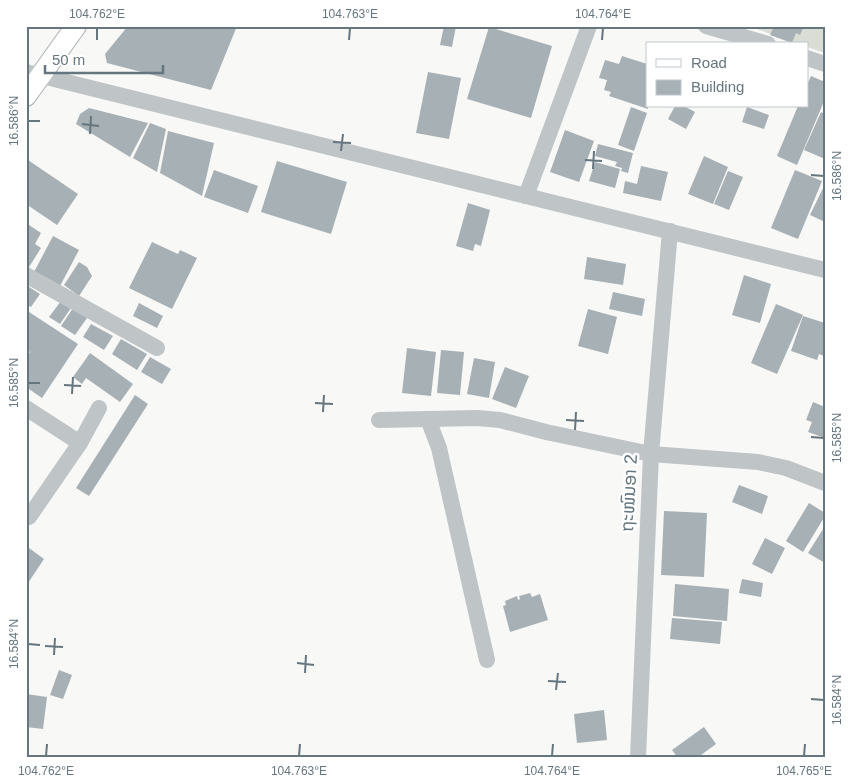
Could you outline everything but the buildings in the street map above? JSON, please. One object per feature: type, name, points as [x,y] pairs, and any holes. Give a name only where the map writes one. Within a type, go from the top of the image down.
[{"type":"main road","points":[[26,96],[34,74],[76,26]]},
{"type":"street","points":[[526,196],[589,26]]},
{"type":"street","points":[[706,26],[761,42]]},
{"type":"street","points":[[808,58],[825,64]]},
{"type":"street","points":[[34,74],[825,270]]},
{"type":"street","name":"ຖະໜົນອາ 2","points":[[638,758],[651,454],[670,231]]},
{"type":"street","points":[[26,275],[157,348]]},
{"type":"street","points":[[26,408],[80,443]]},
{"type":"street","points":[[26,518],[80,443],[99,408]]},
{"type":"street","points":[[379,420],[477,418],[500,420],[546,432],[651,454],[758,462],[786,468],[825,483]]},
{"type":"street","points":[[428,419],[439,448],[487,660]]},
{"type":"shaded area","points":[[749,26],[825,26],[825,53],[808,47],[808,42],[793,42]]}]
